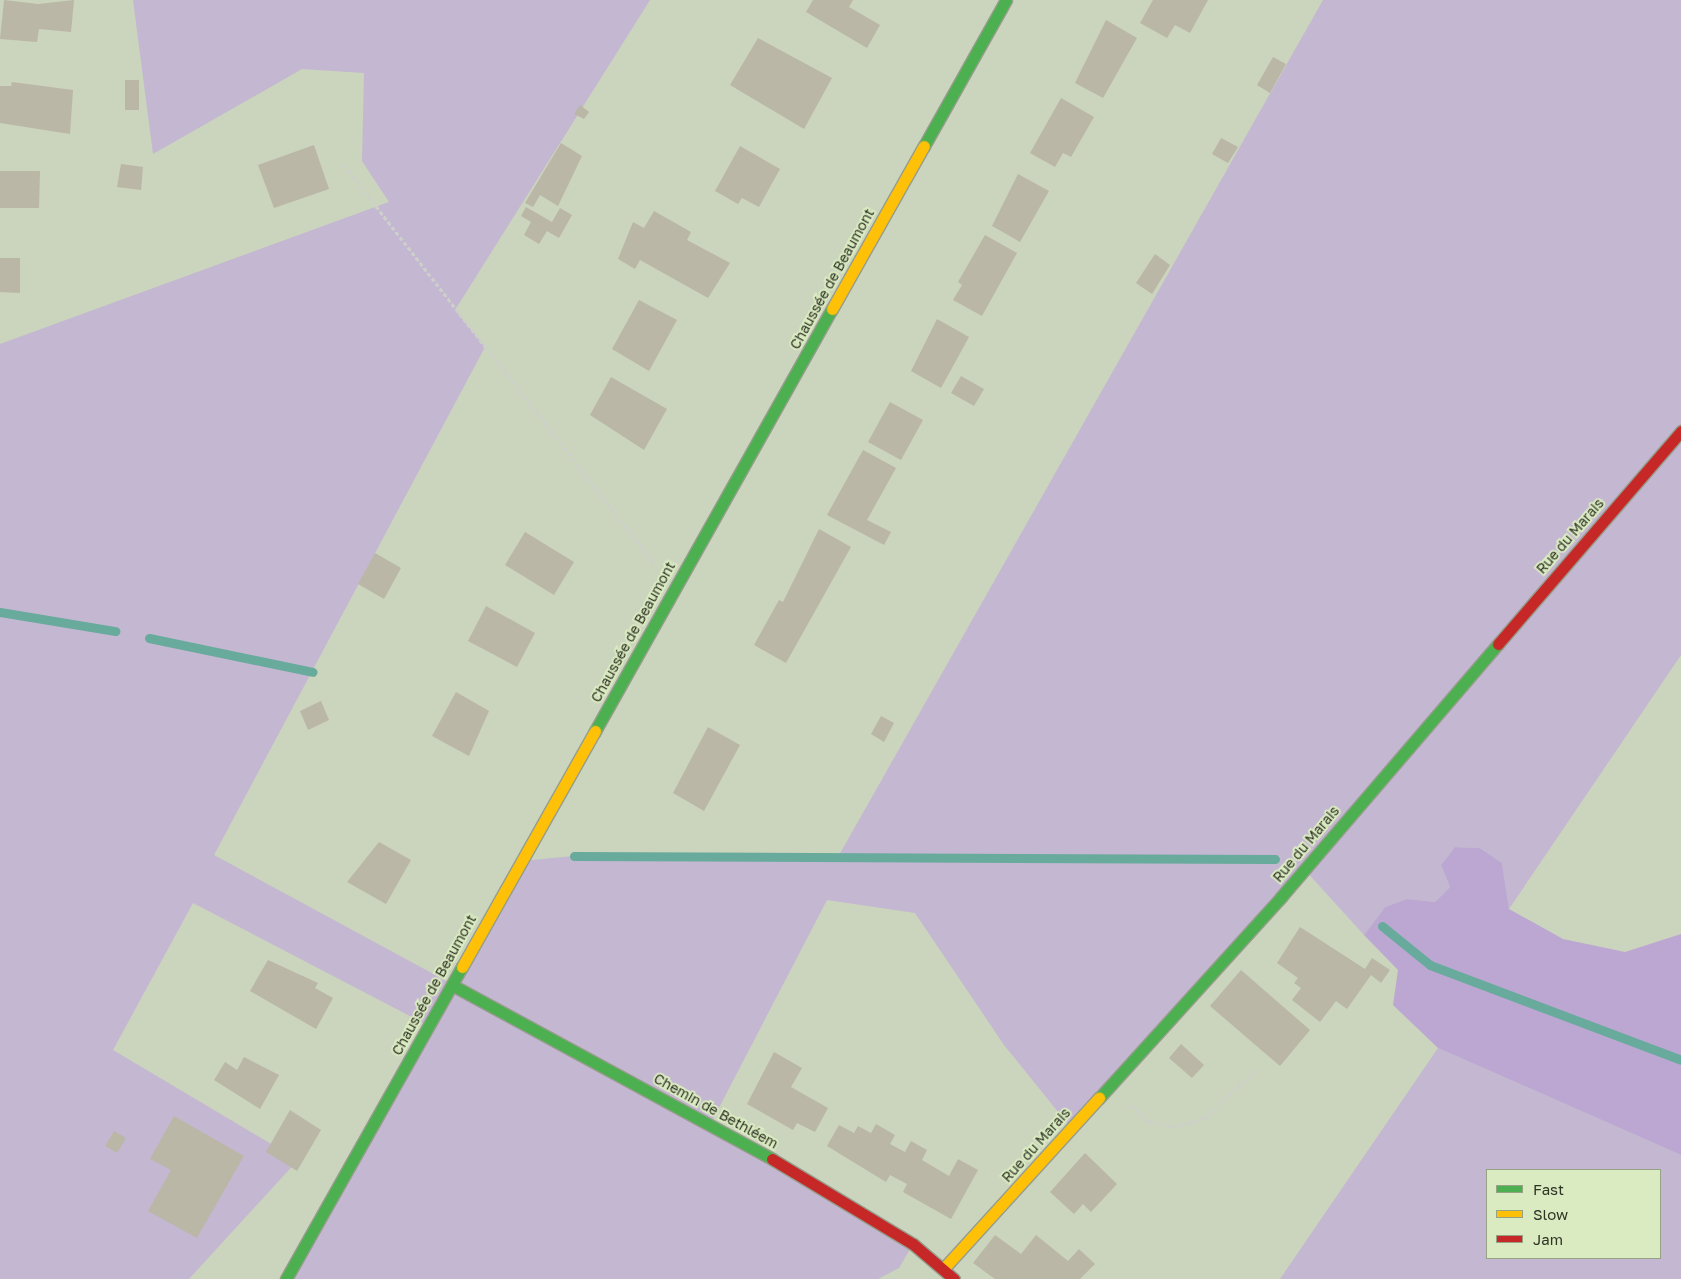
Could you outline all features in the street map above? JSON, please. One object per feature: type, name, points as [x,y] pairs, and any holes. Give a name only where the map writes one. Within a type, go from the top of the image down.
[{"type":"street","name":"Chaussée de Beaumont","points":[[286,1279],[1006,0]]},
{"type":"street","name":"Rue du Marais","points":[[945,1267],[1282,897],[1681,431]]},
{"type":"street","name":"Chemin de Bethléem","points":[[452,984],[826,1188],[945,1267],[954,1279]]},
{"type":"path","points":[[344,165],[674,590]]},
{"type":"path","points":[[1110,1086],[1148,1121],[1173,1127],[1205,1118],[1255,1070]]},
{"type":"shaded area","points":[[133,0],[650,0],[455,310],[485,347],[214,855],[452,984],[521,861],[574,856],[838,857],[1323,0],[1681,0],[1681,655],[1509,909],[1502,863],[1480,848],[1455,847],[1441,865],[1450,887],[1435,902],[1407,899],[1385,907],[1364,935],[1304,869],[1071,1128],[1004,1045],[915,913],[827,900],[710,1125],[913,1244],[899,1268],[878,1279],[286,1279],[429,1026],[193,903],[113,1050],[298,1160],[189,1279],[0,1279],[0,344],[389,202],[362,161],[364,73],[302,69],[153,154]]},
{"type":"shaded area","points":[[1455,847],[1480,848],[1502,863],[1509,909],[1563,939],[1625,952],[1681,934],[1681,1155],[1438,1048],[1393,1005],[1398,970],[1364,935],[1385,907],[1407,899],[1435,902],[1450,887],[1441,865]]},
{"type":"shaded area","points":[[1438,1048],[1681,1155],[1681,1279],[1280,1279]]},
{"type":"building","points":[[4,0],[38,4],[74,0],[71,32],[39,29],[37,42],[0,39]]},
{"type":"building","points":[[813,0],[853,0],[849,7],[880,25],[867,48],[806,12]]},
{"type":"building","points":[[1153,0],[1208,0],[1190,33],[1175,25],[1167,38],[1140,23]]},
{"type":"building","points":[[1106,20],[1137,38],[1103,98],[1075,83]]},
{"type":"building","points":[[758,38],[832,78],[804,129],[730,85]]},
{"type":"building","points":[[1273,57],[1286,64],[1270,93],[1257,85]]},
{"type":"building","points":[[125,80],[139,80],[139,110],[125,110]]},
{"type":"building","points":[[12,82],[73,90],[70,134],[0,123],[0,86],[11,86]]},
{"type":"building","points":[[1061,98],[1094,117],[1071,157],[1063,153],[1055,167],[1030,153]]},
{"type":"building","points":[[580,105],[589,112],[584,119],[574,114]]},
{"type":"building","points":[[1221,138],[1238,147],[1228,163],[1212,154]]},
{"type":"building","points":[[561,143],[582,156],[558,206],[540,195],[533,207],[525,203]]},
{"type":"building","points":[[314,145],[329,189],[274,208],[258,165]]},
{"type":"building","points":[[740,146],[780,169],[759,207],[742,198],[738,204],[715,191]]},
{"type":"building","points":[[121,164],[143,167],[141,190],[117,187]]},
{"type":"building","points":[[0,171],[40,171],[39,208],[0,208]]},
{"type":"building","points":[[1018,174],[1049,191],[1020,242],[992,226]]},
{"type":"building","points":[[526,207],[552,222],[560,208],[572,215],[559,238],[547,231],[539,244],[524,235],[531,222],[521,216]]},
{"type":"building","points":[[654,211],[691,232],[687,240],[730,263],[708,298],[640,260],[635,269],[618,259],[633,222],[644,228]]},
{"type":"building","points":[[985,235],[1017,253],[982,316],[953,300],[962,285],[958,282]]},
{"type":"building","points":[[1155,254],[1170,265],[1152,294],[1136,283]]},
{"type":"building","points":[[0,258],[20,258],[20,293],[0,292]]},
{"type":"building","points":[[639,300],[677,320],[649,371],[612,349]]},
{"type":"building","points":[[937,319],[969,337],[941,388],[911,371]]},
{"type":"building","points":[[961,376],[984,389],[974,406],[951,393]]},
{"type":"building","points":[[611,377],[667,409],[644,450],[590,415]]},
{"type":"building","points":[[890,402],[923,420],[901,460],[868,442]]},
{"type":"building","points":[[863,450],[896,468],[867,520],[891,532],[884,545],[827,515]]},
{"type":"building","points":[[819,529],[851,547],[786,663],[754,645],[779,600],[783,602]]},
{"type":"building","points":[[525,532],[574,562],[554,595],[505,565]]},
{"type":"building","points":[[375,553],[401,568],[384,599],[358,584]]},
{"type":"building","points":[[486,606],[535,633],[517,667],[468,641]]},
{"type":"building","points":[[456,692],[489,711],[469,756],[432,736]]},
{"type":"building","points":[[321,701],[329,720],[308,730],[300,711]]},
{"type":"building","points":[[881,716],[894,723],[884,742],[871,734]]},
{"type":"building","points":[[708,727],[740,745],[704,811],[673,793]]},
{"type":"building","points":[[379,842],[411,860],[386,904],[347,882]]},
{"type":"building","points":[[1300,927],[1365,969],[1372,958],[1390,970],[1381,983],[1371,975],[1347,1009],[1336,1001],[1320,1022],[1292,1000],[1301,988],[1294,983],[1298,978],[1277,963]]},
{"type":"building","points":[[268,960],[318,983],[315,988],[333,998],[316,1029],[250,991]]},
{"type":"building","points":[[1241,970],[1310,1030],[1280,1066],[1210,1006]]},
{"type":"building","points":[[1181,1044],[1204,1065],[1192,1078],[1169,1058]]},
{"type":"building","points":[[774,1052],[802,1068],[791,1087],[828,1108],[815,1132],[797,1123],[793,1130],[747,1104]]},
{"type":"building","points":[[244,1057],[279,1075],[260,1109],[214,1080],[225,1062],[237,1070]]},
{"type":"building","points":[[290,1110],[321,1130],[297,1171],[266,1152]]},
{"type":"building","points":[[174,1116],[244,1156],[197,1238],[148,1211],[171,1170],[150,1159]]},
{"type":"building","points":[[876,1124],[895,1135],[890,1144],[905,1152],[911,1141],[927,1150],[922,1160],[949,1176],[958,1159],[978,1170],[951,1219],[903,1192],[907,1184],[890,1175],[886,1182],[827,1146],[839,1125],[854,1133],[858,1126],[871,1133]]},
{"type":"building","points":[[114,1131],[126,1138],[117,1153],[105,1146]]},
{"type":"building","points":[[1085,1153],[1117,1184],[1091,1212],[1083,1204],[1074,1214],[1050,1192]]},
{"type":"building","points":[[995,1235],[1021,1254],[1036,1235],[1068,1261],[1079,1249],[1095,1264],[1080,1279],[995,1279],[973,1263]]},
{"type":"waterway","points":[[0,612],[115,631]]},
{"type":"waterway","points":[[149,638],[313,672]]},
{"type":"waterway","points":[[574,856],[1275,859]]},
{"type":"waterway","points":[[1382,926],[1430,965],[1681,1060]]},
{"type":"traffic: fast","points":[[924,146],[1006,0]]},
{"type":"traffic: fast","points":[[595,731],[832,309]]},
{"type":"traffic: fast","points":[[1099,1098],[1281,897],[1498,644]]},
{"type":"traffic: fast","points":[[286,1279],[462,967]]},
{"type":"traffic: fast","points":[[452,985],[772,1159]]},
{"type":"traffic: slow","points":[[832,309],[924,146]]},
{"type":"traffic: slow","points":[[462,967],[595,731]]},
{"type":"traffic: slow","points":[[945,1267],[1099,1098]]},
{"type":"traffic: jam","points":[[1498,644],[1681,431]]},
{"type":"traffic: jam","points":[[772,1159],[913,1244],[954,1279]]}]
